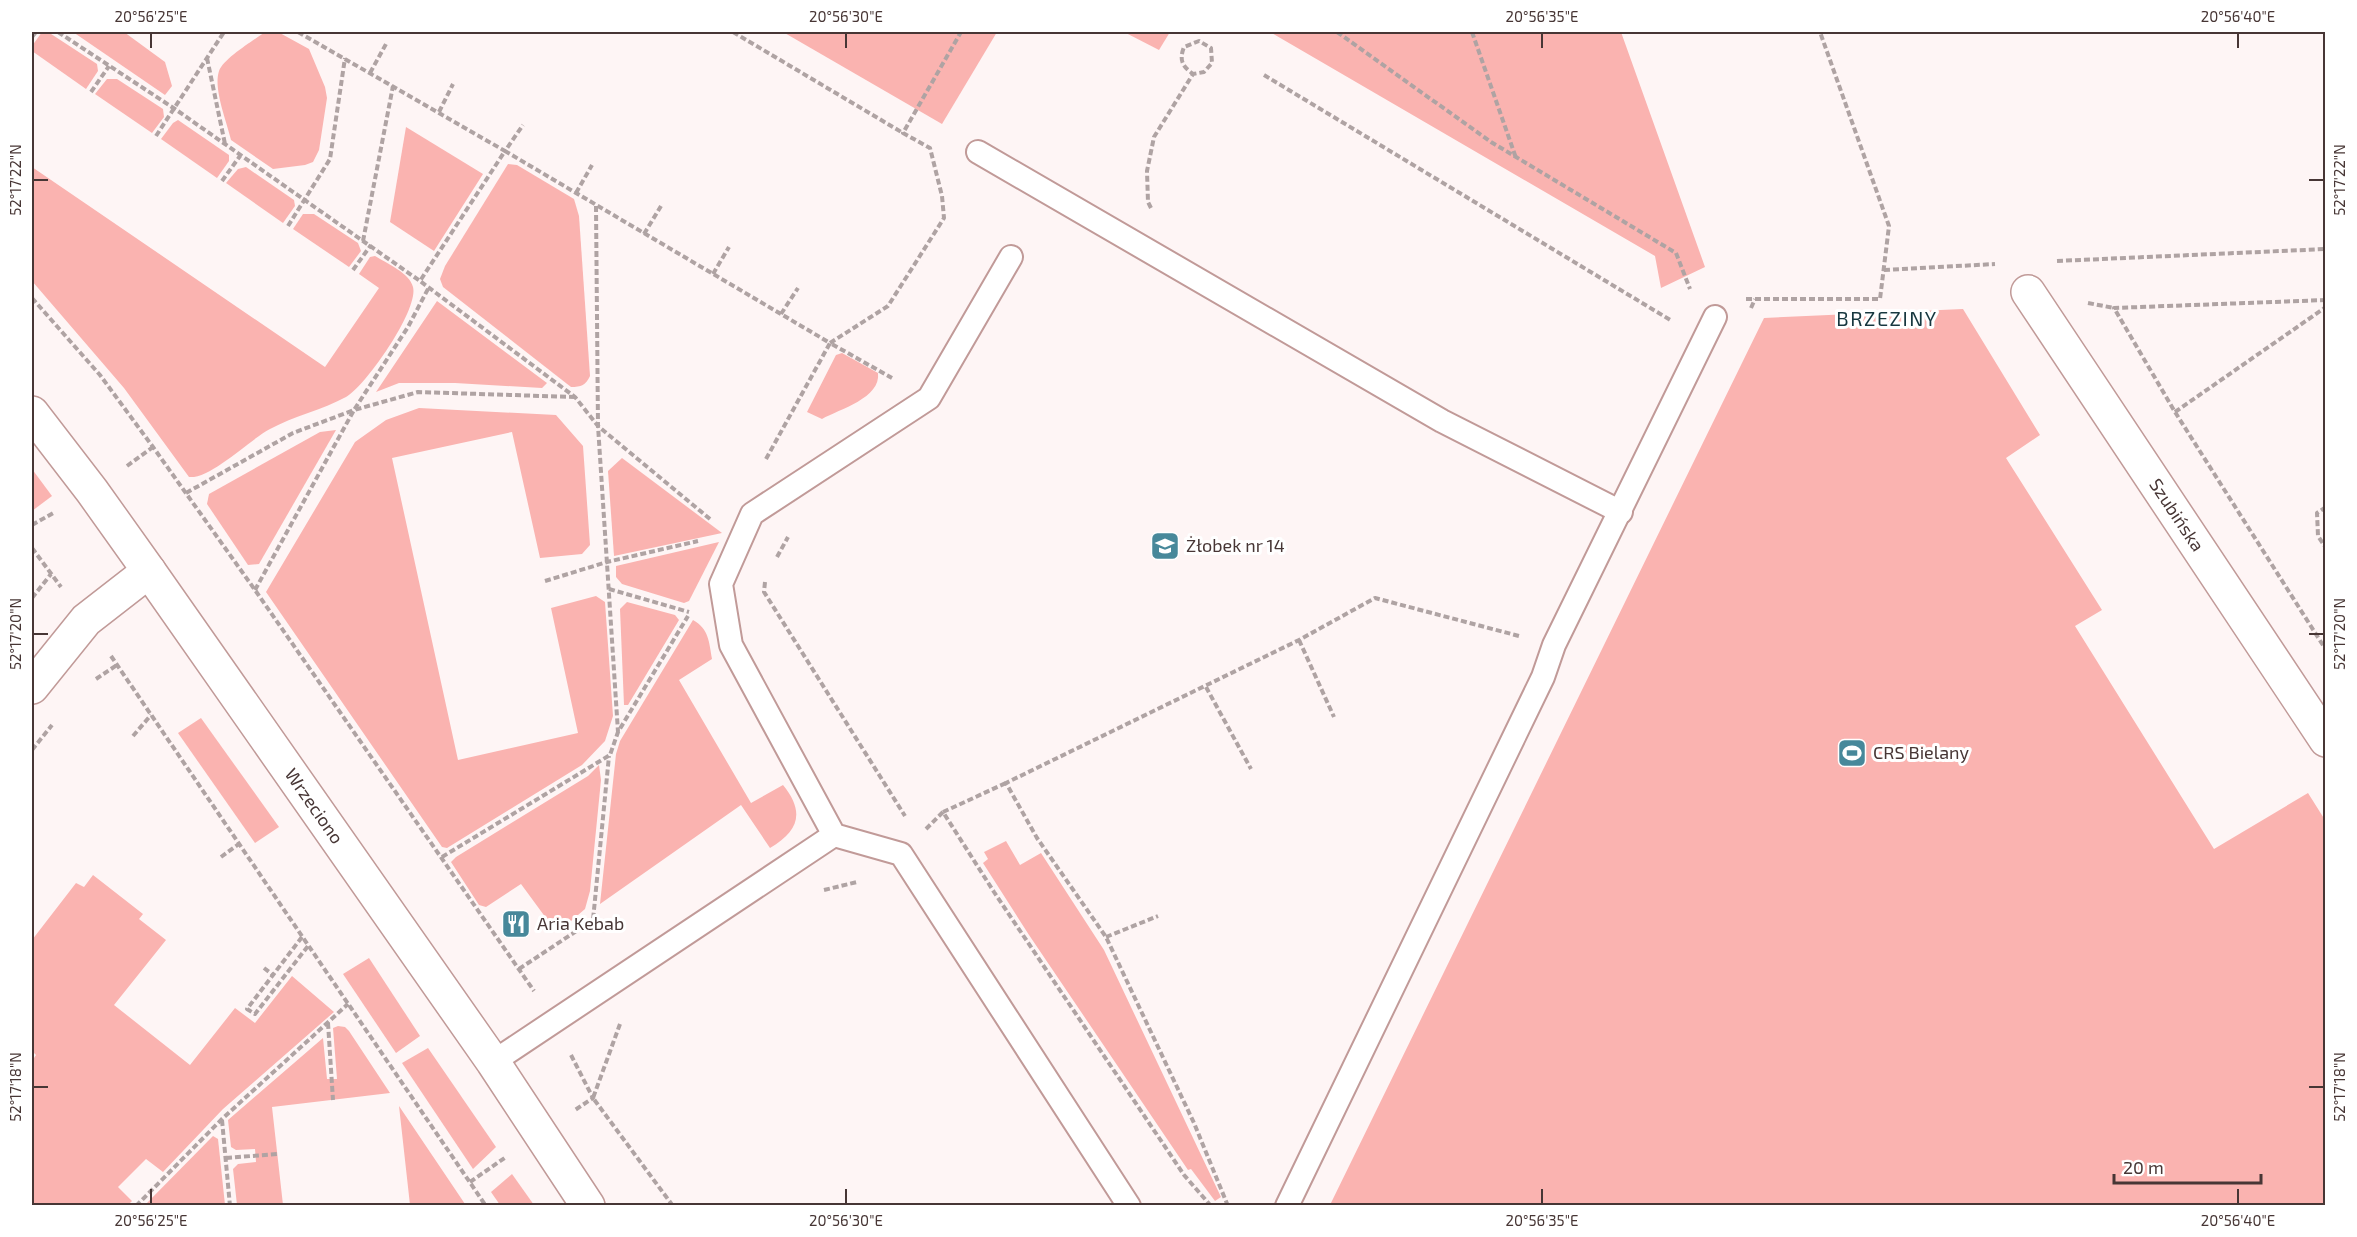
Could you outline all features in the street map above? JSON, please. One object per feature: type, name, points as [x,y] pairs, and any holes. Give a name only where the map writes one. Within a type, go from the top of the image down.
[{"type":"street","name":"Szubińska","points":[[2028,292],[2325,740]]},
{"type":"street","name":"Wrzeciono","points":[[32,413],[93,490],[493,1062],[588,1206]]},
{"type":"street","points":[[32,687],[86,620],[149,571]]},
{"type":"lane","points":[[978,152],[1442,421],[1621,512]]},
{"type":"lane","points":[[1011,257],[929,398],[752,514],[721,585],[731,645],[834,835],[901,854],[1129,1206]]},
{"type":"lane","points":[[1287,1206],[1538,688],[1554,645],[1715,317]]},
{"type":"lane","points":[[493,1062],[834,835]]},
{"type":"path","points":[[32,37],[36,32]]},
{"type":"path","points":[[58,32],[175,109],[420,280],[575,397],[597,426],[711,519]]},
{"type":"path","points":[[156,136],[224,32]]},
{"type":"path","points":[[301,32],[831,344],[929,398]]},
{"type":"path","points":[[733,32],[930,148],[942,196],[944,218],[888,306],[831,344]]},
{"type":"path","points":[[903,134],[961,32]]},
{"type":"path","points":[[1337,32],[1491,142],[1676,253]]},
{"type":"path","points":[[1472,32],[1516,158]]},
{"type":"path","points":[[1735,300],[1880,299],[1889,226],[1820,32]]},
{"type":"path","points":[[370,73],[386,44]]},
{"type":"path","points":[[207,58],[225,145]]},
{"type":"path","points":[[288,226],[330,159],[345,58]]},
{"type":"path","points":[[91,92],[109,66]]},
{"type":"path","points":[[1264,75],[1681,326]]},
{"type":"path","points":[[439,112],[453,84]]},
{"type":"path","points":[[363,240],[393,86]]},
{"type":"path","points":[[420,280],[523,125]]},
{"type":"path","points":[[222,181],[240,156]]},
{"type":"path","points":[[576,193],[592,165]]},
{"type":"path","points":[[596,205],[597,426],[618,732]]},
{"type":"path","points":[[644,234],[661,206]]},
{"type":"path","points":[[353,270],[370,245]]},
{"type":"path","points":[[713,274],[729,247]]},
{"type":"path","points":[[2050,261],[2325,249]]},
{"type":"path","points":[[1884,270],[2003,264]]},
{"type":"path","points":[[255,590],[354,410],[408,327],[429,287]]},
{"type":"path","points":[[781,314],[798,288]]},
{"type":"path","points":[[32,297],[99,375],[255,590],[519,969],[554,1022],[593,1098],[673,1206]]},
{"type":"path","points":[[2325,300],[2114,308],[2175,412],[2325,650]]},
{"type":"path","points":[[2175,412],[2325,307]]},
{"type":"path","points":[[186,493],[293,433],[354,410],[418,392],[575,397]]},
{"type":"path","points":[[2325,507],[2318,513],[2319,536],[2325,548]]},
{"type":"path","points":[[777,557],[788,537]]},
{"type":"path","points":[[32,548],[86,620],[486,1206]]},
{"type":"path","points":[[545,581],[607,562]]},
{"type":"path","points":[[32,598],[51,574]]},
{"type":"path","points":[[765,578],[764,592],[917,838]]},
{"type":"path","points":[[519,969],[593,920],[610,755],[618,732],[691,612],[609,589]]},
{"type":"path","points":[[816,895],[825,888],[872,879],[943,812],[1206,687],[1375,598],[1554,645]]},
{"type":"path","points":[[1299,640],[1334,717]]},
{"type":"path","points":[[1206,687],[1251,769]]},
{"type":"path","points":[[133,736],[151,715]]},
{"type":"path","points":[[442,857],[610,755]]},
{"type":"path","points":[[1006,783],[1037,838],[1106,938],[1194,1123],[1228,1206]]},
{"type":"path","points":[[943,812],[1184,1175],[1211,1206]]},
{"type":"path","points":[[221,856],[239,844]]},
{"type":"path","points":[[1106,938],[1158,916]]},
{"type":"path","points":[[302,937],[247,1008],[255,1014],[308,946]]},
{"type":"path","points":[[264,969],[273,975]]},
{"type":"path","points":[[136,1206],[222,1119],[348,1004]]},
{"type":"path","points":[[328,1022],[333,1100]]},
{"type":"path","points":[[470,1182],[593,1098],[621,1022]]},
{"type":"path","points":[[222,1119],[230,1206]]},
{"type":"path","points":[[226,1158],[277,1154]]},
{"type":"shaded area","points":[[42,32],[48,32],[97,64],[98,71],[86,89],[32,51],[32,46]]},
{"type":"shaded area","points":[[73,32],[124,32],[165,62],[172,86],[165,95]]},
{"type":"shaded area","points":[[265,32],[278,32],[309,49],[325,87],[327,98],[319,150],[313,162],[305,165],[273,169],[231,140],[219,96],[219,71],[233,55]]},
{"type":"shaded area","points":[[783,32],[997,32],[942,124]]},
{"type":"shaded area","points":[[1124,32],[1170,32],[1159,50]]},
{"type":"shaded area","points":[[1270,32],[1621,32],[1705,267],[1661,288],[1655,256]]},
{"type":"shaded area","points":[[107,79],[117,79],[163,109],[164,117],[152,133],[95,94]]},
{"type":"shaded area","points":[[178,120],[229,155],[229,161],[217,178],[161,139]]},
{"type":"shaded area","points":[[406,127],[483,174],[434,251],[390,222]]},
{"type":"shaded area","points":[[508,164],[517,165],[574,199],[579,216],[590,376],[587,382],[580,386],[571,387],[443,287],[440,279],[445,266]]},
{"type":"shaded area","points":[[32,167],[325,367],[379,288],[359,274],[370,257],[375,256],[391,265],[411,282],[413,298],[408,312],[377,364],[346,397],[270,429],[219,466],[198,476],[189,477],[124,388],[32,281]]},
{"type":"shaded area","points":[[246,167],[294,200],[295,206],[283,223],[226,183],[238,169]]},
{"type":"shaded area","points":[[303,214],[314,214],[358,243],[361,251],[349,267],[293,229]]},
{"type":"shaded area","points":[[437,301],[547,383],[542,388],[455,383],[399,383],[376,392]]},
{"type":"shaded area","name":"CRS Bielany","points":[[1963,309],[2040,435],[2006,458],[2102,610],[2075,626],[2214,849],[2308,793],[2325,820],[2325,1205],[1330,1205],[1764,318]]},
{"type":"shaded area","points":[[842,353],[878,373],[877,382],[873,389],[858,402],[822,419],[807,412],[836,355]]},
{"type":"shaded area","points":[[419,408],[556,415],[583,446],[590,545],[582,554],[540,558],[512,432],[392,458],[458,760],[578,733],[551,608],[596,596],[605,602],[613,716],[605,741],[582,765],[447,848],[442,847],[266,592],[355,442],[386,420]]},
{"type":"shaded area","points":[[336,430],[259,564],[248,565],[207,504],[209,494],[320,432]]},
{"type":"shaded area","points":[[622,458],[722,533],[614,556],[608,471]]},
{"type":"shaded area","points":[[32,469],[52,496],[32,511]]},
{"type":"shaded area","points":[[719,542],[689,601],[684,603],[622,584],[616,577],[616,566]]},
{"type":"shaded area","points":[[627,602],[675,615],[679,620],[628,705],[624,705],[620,609]]},
{"type":"shaded area","points":[[693,620],[705,632],[712,659],[679,680],[751,803],[783,785],[794,804],[796,820],[787,835],[770,848],[741,805],[600,904],[616,754],[620,741]]},
{"type":"shaded area","points":[[201,718],[279,827],[255,843],[178,733]]},
{"type":"shaded area","points":[[599,765],[601,780],[590,891],[585,909],[557,933],[521,884],[486,907],[479,905],[451,862],[588,776]]},
{"type":"shaded area","points":[[1006,841],[1020,865],[1041,853],[1104,950],[1221,1197],[1215,1201],[1191,1169],[1188,1170],[983,863],[988,859],[984,852]]},
{"type":"shaded area","points":[[93,875],[143,914],[139,919],[166,940],[114,1005],[190,1065],[235,1008],[255,1023],[292,976],[334,1012],[223,1109],[163,1172],[146,1159],[118,1187],[132,1201],[128,1205],[32,1205],[32,1061],[36,1055],[32,1051],[32,940],[76,883],[84,887]]},
{"type":"shaded area","points":[[369,958],[420,1036],[396,1053],[343,974]]},
{"type":"shaded area","points":[[345,1027],[349,1031],[390,1093],[272,1107],[283,1205],[237,1205],[233,1169],[238,1164],[256,1162],[255,1149],[236,1150],[231,1147],[228,1120],[323,1038],[327,1079],[337,1079],[333,1028]]},
{"type":"shaded area","points":[[428,1048],[496,1147],[473,1169],[402,1063]]},
{"type":"shaded area","points":[[399,1106],[465,1204],[466,1205],[410,1205]]},
{"type":"shaded area","points":[[213,1136],[218,1139],[225,1205],[145,1205]]},
{"type":"shaded area","points":[[512,1174],[534,1205],[500,1205],[491,1192]]},
{"type":"place","name":"Żłobek nr 14","points":[[1165,546]]},
{"type":"place","name":"CRS Bielany","points":[[1852,753]]},
{"type":"place","name":"Aria Kebab","points":[[516,924]]},
{"type":"district","name":"BRZEZINY","points":[[1887,319]]}]
